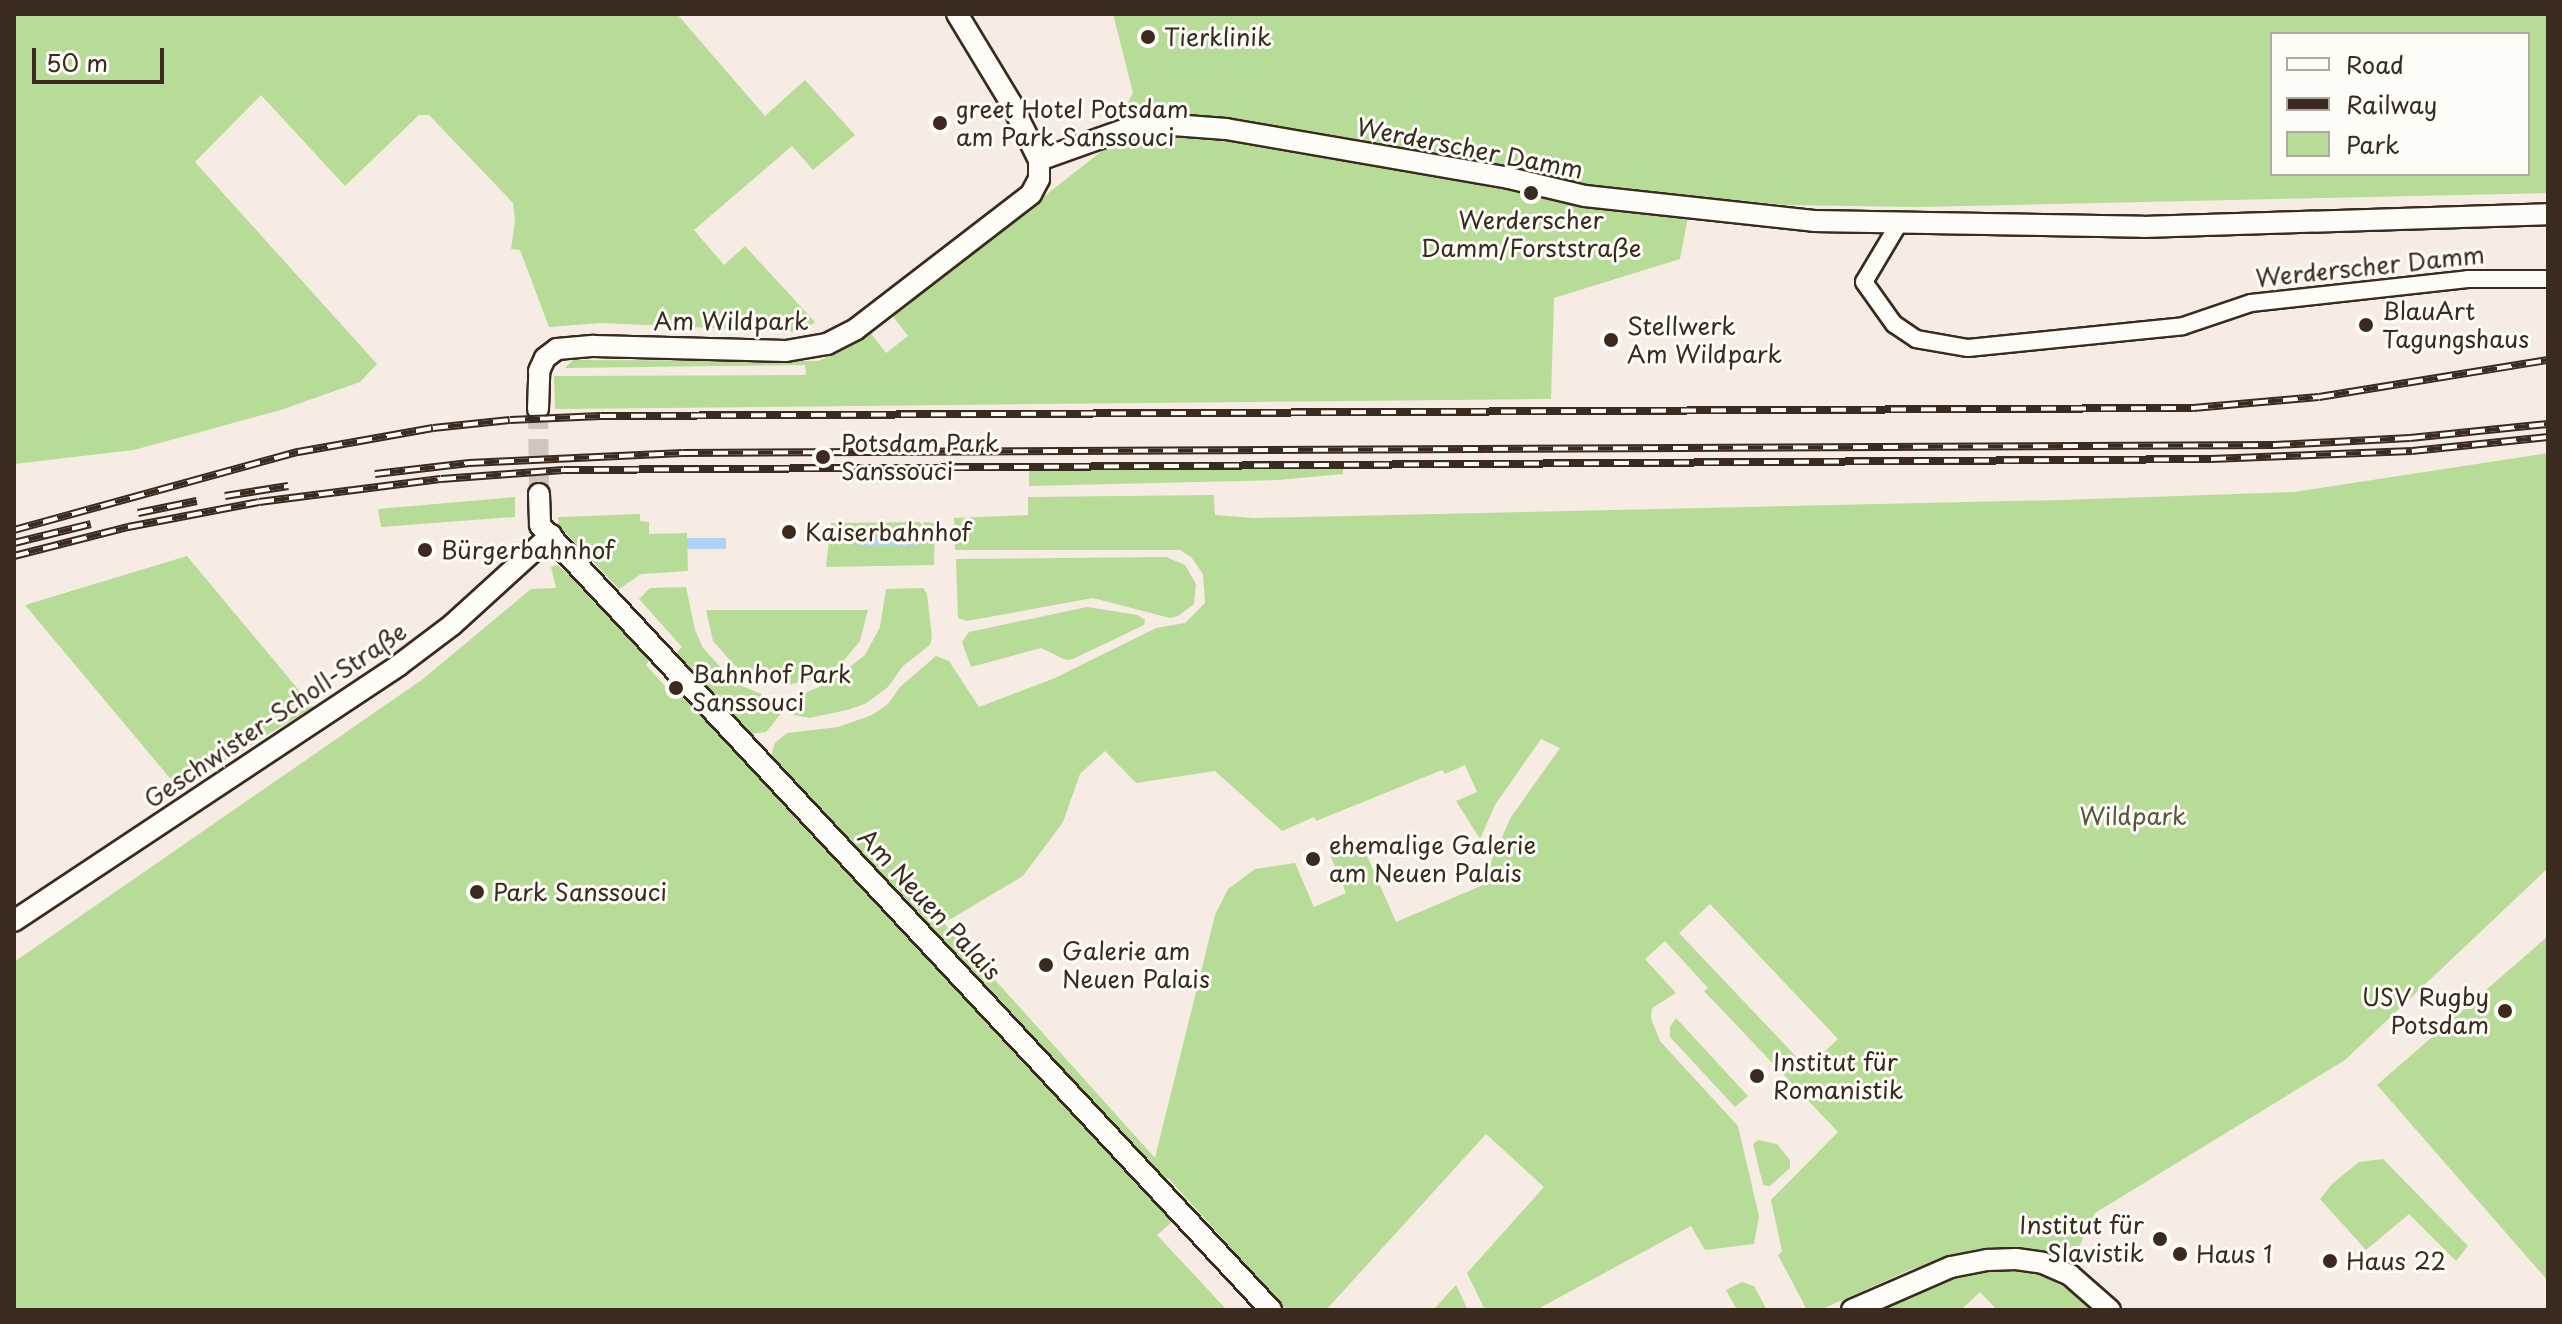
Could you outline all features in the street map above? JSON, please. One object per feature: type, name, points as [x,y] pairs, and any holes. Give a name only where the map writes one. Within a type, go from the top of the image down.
[{"type":"street","points":[[957,14],[1011,103],[1039,160]]},
{"type":"street","name":"Werderscher Damm","points":[[1039,160],[1129,128],[1186,126],[1226,129],[1509,178],[1585,196],[1814,221],[1898,225],[2143,227],[2548,214]]},
{"type":"street","name":"Am Wildpark","points":[[538,409],[539,371],[545,358],[557,349],[594,346],[786,351],[827,344],[856,329],[1031,194],[1039,179],[1039,160]]},
{"type":"street","name":"Werderscher Damm","points":[[1898,225],[1864,282],[1894,324],[1916,339],[1968,348],[2183,326],[2251,303],[2468,279],[2548,279]]},
{"type":"street","points":[[539,494],[540,525],[551,535]]},
{"type":"street","name":"Geschwister-Scholl-Straße","points":[[14,921],[399,665],[452,625],[551,535]]},
{"type":"street","name":"Am Neuen Palais","points":[[551,535],[1271,1310]]},
{"type":"street","points":[[1852,1310],[1951,1267],[2002,1259],[2043,1263],[2070,1275],[2110,1310]]},
{"type":"green space","points":[[14,14],[677,14],[765,116],[805,80],[855,135],[813,170],[792,146],[694,230],[724,265],[745,246],[815,322],[801,332],[600,323],[549,327],[520,250],[511,249],[515,221],[513,203],[429,115],[419,115],[345,186],[261,95],[195,162],[377,364],[360,382],[281,410],[134,450],[14,464]]},
{"type":"green space","points":[[1113,14],[2548,14],[2548,193],[1917,207],[1787,205],[1692,196],[1680,259],[1554,298],[1551,399],[555,409],[554,376],[806,375],[805,365],[565,368],[573,360],[818,361],[851,346],[870,332],[886,353],[908,336],[892,315],[1102,151],[1133,93]]},
{"type":"green space","name":"Wildpark","points":[[2548,453],[2548,868],[2345,1060],[2095,1213],[2071,1264],[2038,1252],[1977,1249],[1912,1269],[1820,1310],[1807,1310],[1778,1255],[1782,1251],[1771,1200],[1838,1132],[1704,991],[1708,988],[1665,941],[1645,959],[1676,993],[1652,1008],[1651,1018],[1660,1041],[1738,1126],[1759,1216],[1754,1244],[1705,1250],[1691,1226],[1536,1310],[1485,1310],[1467,1273],[1544,1187],[1486,1134],[1326,1310],[1287,1310],[1168,1178],[1163,1181],[771,756],[775,743],[787,733],[838,727],[872,715],[888,704],[900,687],[936,656],[949,661],[979,707],[1055,678],[1156,628],[1185,623],[1205,603],[1203,574],[1191,557],[1180,550],[955,550],[954,518],[1028,515],[1028,497],[1214,495],[1215,515],[1254,518],[2294,492]],"holes":[[[1541,739],[1560,748],[1511,817],[1485,875],[1488,883],[1396,922],[1361,842],[1330,855],[1346,893],[1314,907],[1295,863],[1255,869],[1228,889],[1215,915],[1155,1158],[944,923],[1023,876],[1063,822],[1080,774],[1105,751],[1136,783],[1215,771],[1282,831],[1314,817],[1316,821],[1442,770],[1445,774],[1465,765],[1477,792],[1456,801],[1480,839],[1495,805]],[[1710,904],[1838,1039],[1807,1068],[1679,933]]]},
{"type":"green space","points":[[1029,467],[1343,469],[1343,474],[1278,480],[1029,486]]},
{"type":"green space","points":[[515,497],[515,517],[381,527],[378,509]]},
{"type":"green space","points":[[640,514],[640,521],[649,522],[649,534],[687,533],[688,571],[641,574],[619,589],[559,526],[558,517]]},
{"type":"green space","points":[[920,522],[923,526],[924,522],[935,523],[934,565],[826,567],[831,523]]},
{"type":"green space","points":[[187,556],[313,707],[179,789],[25,605]]},
{"type":"green space","points":[[1166,557],[1185,565],[1196,584],[1194,604],[1178,616],[1170,618],[1093,598],[967,621],[958,618],[956,559]]},
{"type":"green space","name":"Park Sanssouci","points":[[557,565],[577,580],[650,660],[646,665],[672,694],[678,690],[1172,1222],[1157,1235],[1227,1310],[14,1310],[14,962],[423,679],[531,589],[556,588],[551,567]]},
{"type":"green space","points":[[686,587],[695,630],[703,648],[735,683],[768,697],[779,707],[780,715],[766,732],[751,734],[676,653],[682,647],[639,599],[650,588]]},
{"type":"green space","points":[[923,588],[927,594],[932,638],[930,645],[903,666],[888,687],[865,704],[847,710],[809,718],[794,715],[789,703],[793,698],[831,682],[865,655],[880,627],[886,589]]},
{"type":"green space","points":[[1087,607],[1138,615],[1145,620],[1144,625],[1073,659],[1066,660],[1041,648],[971,667],[962,642],[969,632]]},
{"type":"green space","points":[[706,610],[868,610],[860,641],[842,663],[817,678],[788,685],[757,680],[733,664],[713,641]]},
{"type":"green space","name":"USV Rugby Potsdam","points":[[2548,936],[2548,1281],[2377,1085]]},
{"type":"green space","points":[[1676,1018],[1748,1096],[1735,1107],[1670,1037],[1670,1027]]},
{"type":"green space","points":[[1758,1140],[1777,1144],[1790,1160],[1790,1168],[1770,1186],[1763,1185],[1753,1144]]},
{"type":"green space","points":[[2383,1159],[2468,1246],[2456,1261],[2409,1214],[2366,1250],[2320,1199],[2332,1184],[2359,1162]]},
{"type":"green space","points":[[2001,1269],[2041,1275],[2077,1294],[2097,1310],[1997,1310],[1980,1292],[1961,1310],[1871,1310],[1956,1276]]},
{"type":"green space","points":[[1742,1282],[1754,1286],[1767,1310],[1737,1310],[1726,1290]]},
{"type":"green space","points":[[1456,1285],[1468,1310],[1433,1310]]},
{"type":"water","points":[[857,537],[918,537],[918,546],[857,546]]},
{"type":"water","points":[[687,538],[726,538],[726,549],[687,549]]},
{"type":"tunnel","points":[[538,409],[539,494]]},
{"type":"railway","points":[[14,530],[298,452],[433,428],[510,420],[601,416],[2193,408],[2319,397],[2548,360]]},
{"type":"railway","points":[[375,474],[469,463],[683,453],[2275,445],[2410,438],[2548,424]]},
{"type":"railway","points":[[14,556],[128,527],[259,502],[441,479],[564,470],[2211,459],[2412,451],[2548,437]]},
{"type":"railway","points":[[225,496],[288,486]]},
{"type":"railway","points":[[138,513],[197,501]]},
{"type":"railway","points":[[14,543],[91,524]]},
{"type":"place","name":"Tierklinik","points":[[1148,37]]},
{"type":"place","name":"greet Hotel Potsdam am Park Sanssouci","points":[[940,123]]},
{"type":"place","name":"Werderscher Damm/Forststraße","points":[[1531,193]]},
{"type":"place","name":"BlauArt Tagungshaus","points":[[2366,325]]},
{"type":"place","name":"Stellwerk Am Wildpark","points":[[1611,340]]},
{"type":"place","name":"Potsdam Park Sanssouci","points":[[823,457]]},
{"type":"place","name":"Kaiserbahnhof","points":[[789,532]]},
{"type":"place","name":"Bürgerbahnhof","points":[[425,550]]},
{"type":"place","name":"Bahnhof Park Sanssouci","points":[[676,688]]},
{"type":"place","name":"ehemalige Galerie am Neuen Palais","points":[[1313,859]]},
{"type":"place","name":"Park Sanssouci","points":[[477,892]]},
{"type":"place","name":"Galerie am Neuen Palais","points":[[1046,965]]},
{"type":"place","name":"USV Rugby Potsdam","points":[[2505,1011]]},
{"type":"place","name":"Institut für Romanistik","points":[[1757,1076]]},
{"type":"place","name":"Institut für Slavistik","points":[[2160,1239]]},
{"type":"place","name":"Haus 1","points":[[2180,1254]]},
{"type":"place","name":"Haus 22","points":[[2330,1261]]}]
